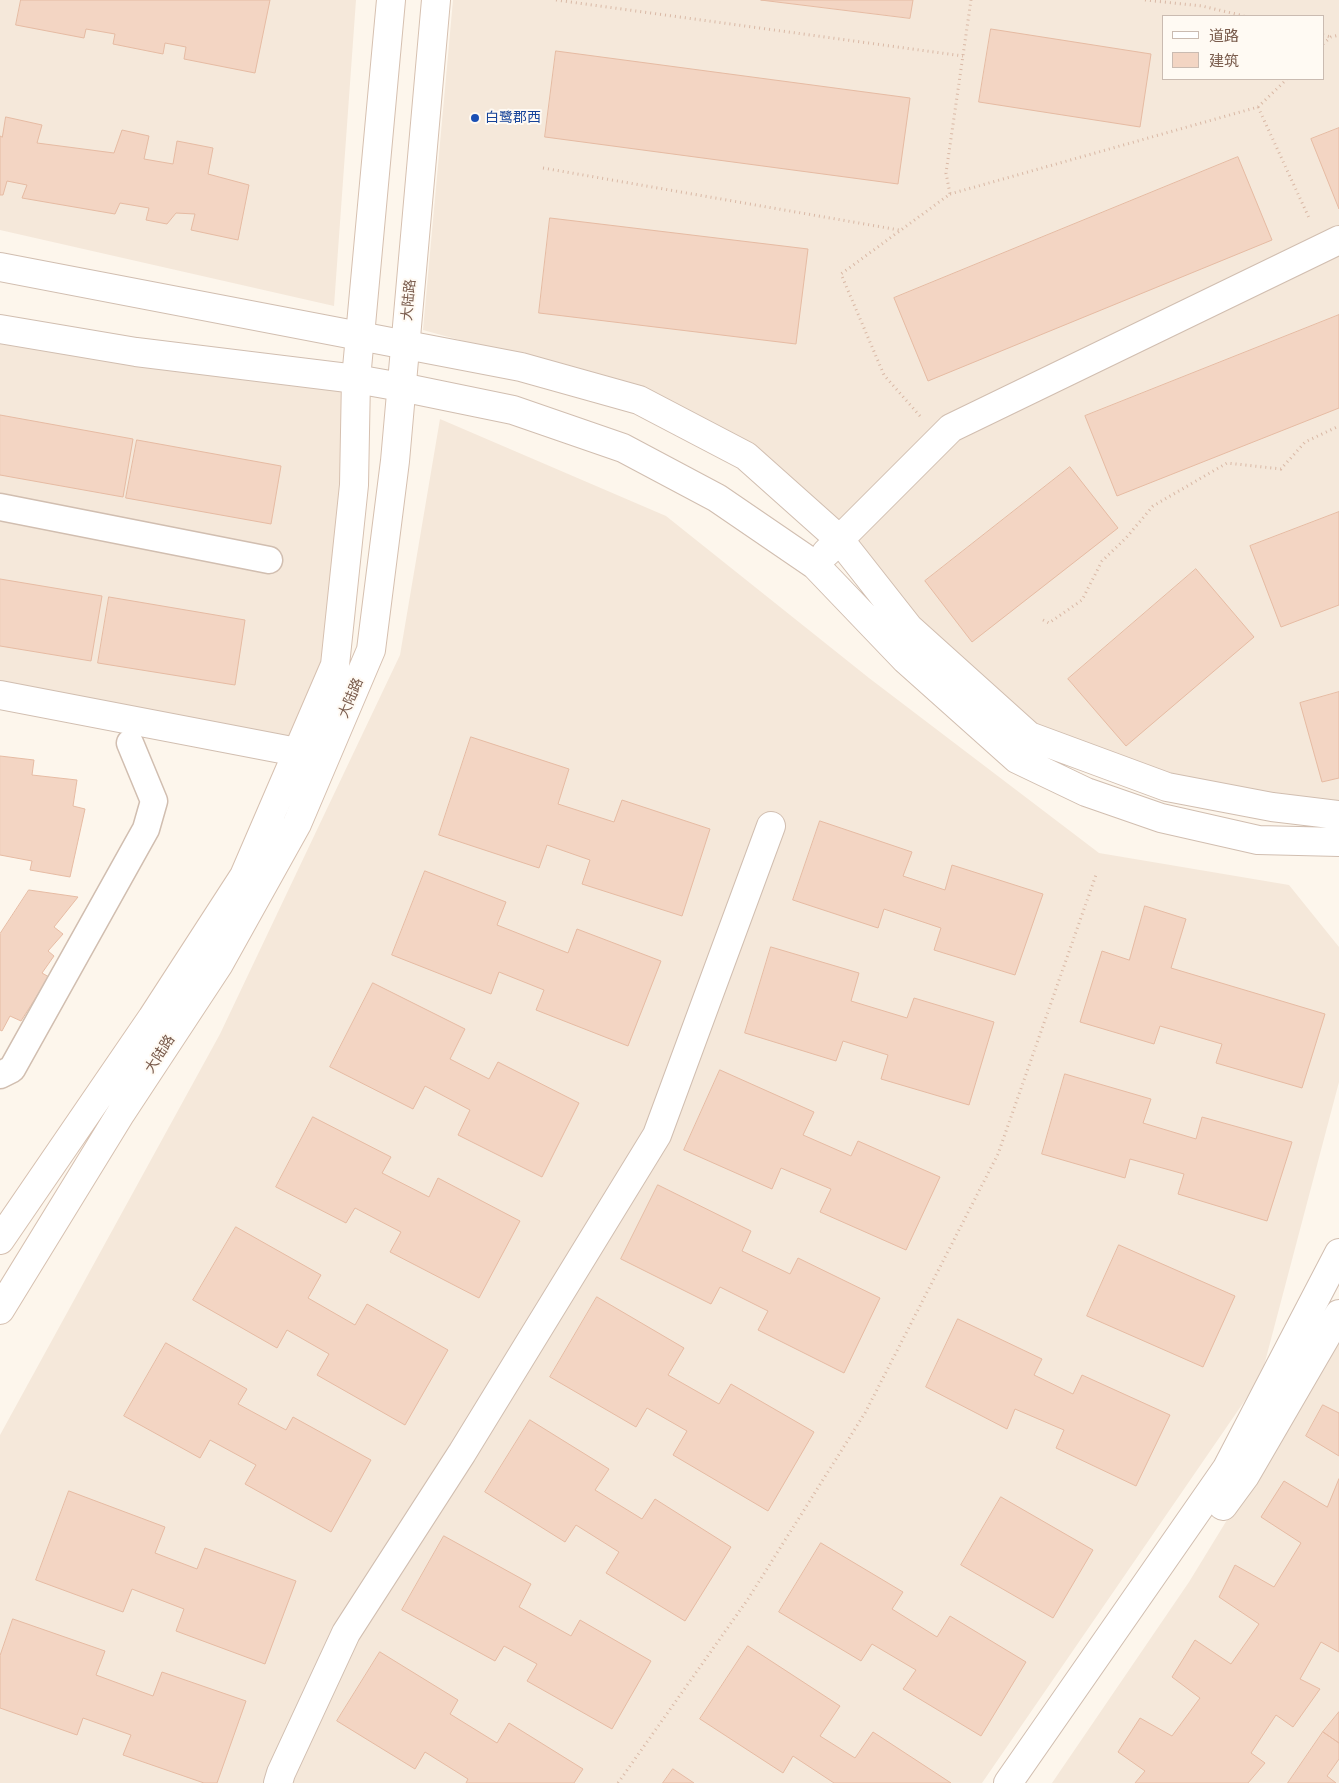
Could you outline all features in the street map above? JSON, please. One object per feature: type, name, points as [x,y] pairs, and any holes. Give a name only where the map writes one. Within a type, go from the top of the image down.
[{"type":"street","name":"大陆路","points":[[0,1240],[152,1018],[244,876],[335,665],[354,485],[356,379],[391,0]]},
{"type":"street","name":"大陆路","points":[[0,1310],[121,1113],[219,964],[297,824],[371,650],[395,461],[436,0]]},
{"type":"street","points":[[815,565],[951,428],[1339,240]]},
{"type":"street","points":[[0,267],[521,367],[639,400],[746,456],[839,539],[909,628],[1030,736],[1167,787],[1272,807],[1339,815]]},
{"type":"street","points":[[0,329],[136,352],[356,379],[401,387],[513,410],[622,448],[717,498],[815,565],[905,659],[1017,759],[1086,792],[1161,818],[1258,840],[1339,842]]},
{"type":"street","points":[[0,507],[269,560]]},
{"type":"street","points":[[0,696],[297,752]]},
{"type":"street","points":[[0,1075],[12,1069],[146,829],[154,801],[130,743]]},
{"type":"street","points":[[278,1783],[346,1633],[462,1453],[657,1135],[771,826]]},
{"type":"street","points":[[1008,1783],[1227,1468],[1339,1253]]},
{"type":"street","points":[[1023,1783],[1245,1476],[1339,1314]]},
{"type":"path","points":[[556,0],[963,56]]},
{"type":"path","points":[[950,194],[946,173],[971,0]]},
{"type":"path","points":[[1145,0],[1202,6],[1240,15]]},
{"type":"path","points":[[1324,35],[1331,37]]},
{"type":"path","points":[[1324,43],[1331,37],[1339,35]]},
{"type":"path","points":[[940,439],[884,375],[841,274],[950,194],[1258,107],[1286,80]]},
{"type":"path","points":[[1258,107],[1314,227]]},
{"type":"path","points":[[543,168],[900,230]]},
{"type":"path","points":[[1043,620],[1049,622],[1082,600],[1102,561],[1126,538],[1153,506],[1227,463],[1280,469],[1305,442],[1339,426]]},
{"type":"path","points":[[618,1783],[748,1599],[865,1413],[998,1154],[1098,872]]},
{"type":"shaded area","points":[[0,0],[356,0],[334,306],[0,230]]},
{"type":"shaded area","points":[[453,0],[1339,0],[1339,804],[1167,787],[1029,736],[844,546],[641,390],[423,330]]},
{"type":"shaded area","points":[[0,323],[356,379],[335,665],[297,752],[0,695]]},
{"type":"shaded area","points":[[440,419],[666,516],[869,678],[1099,853],[1289,885],[1339,947],[1339,1082],[1261,1377],[982,1783],[0,1783],[0,1435],[220,1034],[400,655]]},
{"type":"shaded area","points":[[1339,1337],[1339,1783],[1052,1783],[1189,1582]]},
{"type":"building","points":[[21,0],[270,0],[255,73],[184,59],[186,47],[165,43],[163,54],[113,44],[115,34],[86,29],[84,38],[16,25]]},
{"type":"building","points":[[761,0],[913,0],[910,18]]},
{"type":"building","points":[[991,29],[1151,54],[1140,127],[979,102]]},
{"type":"building","points":[[556,51],[910,98],[898,184],[545,137]]},
{"type":"building","points":[[6,117],[42,125],[37,143],[114,153],[122,130],[149,136],[144,159],[173,164],[177,141],[213,148],[208,174],[249,185],[238,240],[191,230],[195,214],[176,213],[167,224],[146,220],[149,208],[120,203],[115,214],[22,198],[27,185],[7,181],[3,195],[0,195],[0,136],[2,137]]},
{"type":"building","points":[[1339,128],[1339,209],[1311,139]]},
{"type":"building","points":[[1238,157],[1272,240],[928,381],[894,298]]},
{"type":"building","points":[[550,218],[808,249],[796,344],[539,313]]},
{"type":"building","points":[[1339,315],[1339,408],[1117,496],[1085,416]]},
{"type":"building","points":[[0,415],[133,439],[123,497],[0,475]]},
{"type":"building","points":[[137,440],[281,466],[271,524],[126,498]]},
{"type":"building","points":[[1070,467],[1118,528],[972,642],[925,581]]},
{"type":"building","points":[[1339,512],[1339,605],[1281,627],[1250,546]]},
{"type":"building","points":[[1196,569],[1254,637],[1126,746],[1068,679]]},
{"type":"building","points":[[0,579],[102,596],[91,661],[0,646]]},
{"type":"building","points":[[109,597],[245,620],[235,685],[98,663]]},
{"type":"building","points":[[1339,692],[1339,778],[1322,782],[1300,703]]},
{"type":"building","points":[[471,737],[569,769],[558,804],[614,822],[622,800],[710,829],[682,916],[582,884],[590,860],[547,845],[539,868],[439,835]]},
{"type":"building","points":[[0,756],[34,760],[32,775],[77,780],[73,806],[85,809],[70,877],[30,870],[32,861],[0,855]]},
{"type":"building","points":[[820,821],[912,852],[903,876],[945,890],[952,865],[1043,894],[1015,975],[934,950],[941,928],[884,909],[878,928],[793,900]]},
{"type":"building","points":[[425,871],[506,902],[497,925],[568,953],[577,929],[661,961],[628,1046],[536,1010],[544,990],[499,972],[491,994],[392,955]]},
{"type":"building","points":[[29,890],[78,897],[54,927],[63,934],[48,951],[54,956],[42,973],[49,977],[21,1021],[10,1016],[2,1031],[0,1030],[0,934]]},
{"type":"building","points":[[1145,906],[1186,919],[1171,968],[1325,1014],[1302,1088],[1216,1063],[1222,1044],[1160,1026],[1154,1044],[1080,1022],[1102,951],[1129,960]]},
{"type":"building","points":[[771,947],[859,973],[851,1001],[907,1018],[914,998],[994,1022],[969,1105],[881,1079],[888,1055],[843,1041],[836,1061],[745,1033]]},
{"type":"building","points":[[373,983],[465,1029],[450,1059],[489,1079],[498,1062],[579,1103],[542,1177],[458,1135],[470,1110],[425,1086],[413,1109],[330,1067]]},
{"type":"building","points":[[720,1070],[814,1112],[803,1135],[851,1156],[858,1141],[940,1177],[906,1250],[820,1212],[831,1189],[781,1168],[772,1189],[684,1150]]},
{"type":"building","points":[[1065,1074],[1151,1099],[1143,1123],[1196,1139],[1202,1117],[1292,1142],[1267,1221],[1178,1194],[1184,1174],[1130,1159],[1125,1178],[1042,1154]]},
{"type":"building","points":[[313,1117],[391,1157],[382,1173],[429,1197],[438,1178],[520,1221],[479,1298],[390,1252],[401,1232],[355,1208],[346,1223],[276,1187]]},
{"type":"building","points":[[658,1185],[751,1231],[742,1251],[790,1274],[798,1258],[880,1298],[844,1373],[758,1330],[768,1311],[720,1287],[711,1304],[621,1259]]},
{"type":"building","points":[[236,1227],[321,1275],[308,1298],[355,1325],[367,1304],[448,1350],[405,1425],[317,1375],[329,1354],[287,1330],[277,1348],[193,1300]]},
{"type":"building","points":[[1119,1245],[1235,1296],[1203,1367],[1087,1316]]},
{"type":"building","points":[[597,1297],[684,1348],[668,1375],[719,1404],[731,1384],[814,1432],[768,1511],[673,1455],[687,1431],[647,1408],[636,1427],[550,1377]]},
{"type":"building","points":[[958,1319],[1042,1359],[1034,1375],[1073,1394],[1082,1375],[1170,1415],[1136,1486],[1056,1448],[1064,1430],[1015,1409],[1007,1429],[926,1387]]},
{"type":"building","points":[[166,1343],[247,1389],[238,1404],[286,1430],[293,1417],[371,1460],[331,1532],[245,1484],[256,1465],[210,1440],[200,1458],[124,1416]]},
{"type":"building","points":[[1323,1405],[1339,1413],[1339,1456],[1306,1436]]},
{"type":"building","points":[[530,1420],[609,1469],[595,1490],[642,1519],[655,1499],[731,1547],[685,1621],[606,1573],[619,1552],[576,1525],[565,1542],[485,1492]]},
{"type":"building","points":[[1339,1479],[1339,1652],[1321,1642],[1300,1679],[1320,1689],[1293,1727],[1276,1715],[1251,1753],[1265,1763],[1248,1783],[1135,1783],[1145,1771],[1118,1752],[1140,1718],[1172,1736],[1200,1698],[1172,1677],[1195,1640],[1231,1664],[1259,1624],[1219,1597],[1235,1565],[1274,1587],[1301,1543],[1261,1517],[1284,1481],[1327,1507]]},
{"type":"building","points":[[69,1491],[165,1527],[155,1553],[197,1569],[205,1548],[296,1581],[265,1664],[176,1631],[184,1609],[132,1589],[123,1612],[36,1580]]},
{"type":"building","points":[[1001,1497],[1093,1550],[1053,1618],[961,1565]]},
{"type":"building","points":[[444,1536],[531,1584],[519,1607],[571,1636],[580,1620],[651,1661],[612,1729],[527,1681],[537,1664],[504,1646],[495,1661],[402,1610]]},
{"type":"building","points":[[821,1543],[903,1592],[892,1609],[937,1637],[950,1616],[1026,1662],[981,1736],[903,1689],[916,1670],[872,1644],[861,1661],[779,1612]]},
{"type":"building","points":[[13,1619],[105,1651],[96,1675],[153,1696],[162,1672],[246,1701],[217,1783],[204,1783],[123,1755],[131,1735],[83,1718],[77,1735],[0,1708],[0,1656]]},
{"type":"building","points":[[748,1646],[840,1706],[820,1736],[855,1758],[873,1732],[951,1783],[834,1783],[793,1756],[783,1773],[700,1719]]},
{"type":"building","points":[[380,1652],[458,1700],[450,1714],[497,1743],[509,1723],[583,1769],[574,1783],[466,1783],[468,1779],[425,1752],[415,1769],[337,1721]]},
{"type":"building","points":[[1339,1712],[1339,1743],[1323,1732]]},
{"type":"building","points":[[1323,1732],[1339,1743],[1339,1759],[1327,1776],[1336,1783],[1288,1783]]},
{"type":"building","points":[[673,1769],[694,1783],[663,1783]]},
{"type":"place","name":"白鹭郡西","points":[[475,118]]}]
